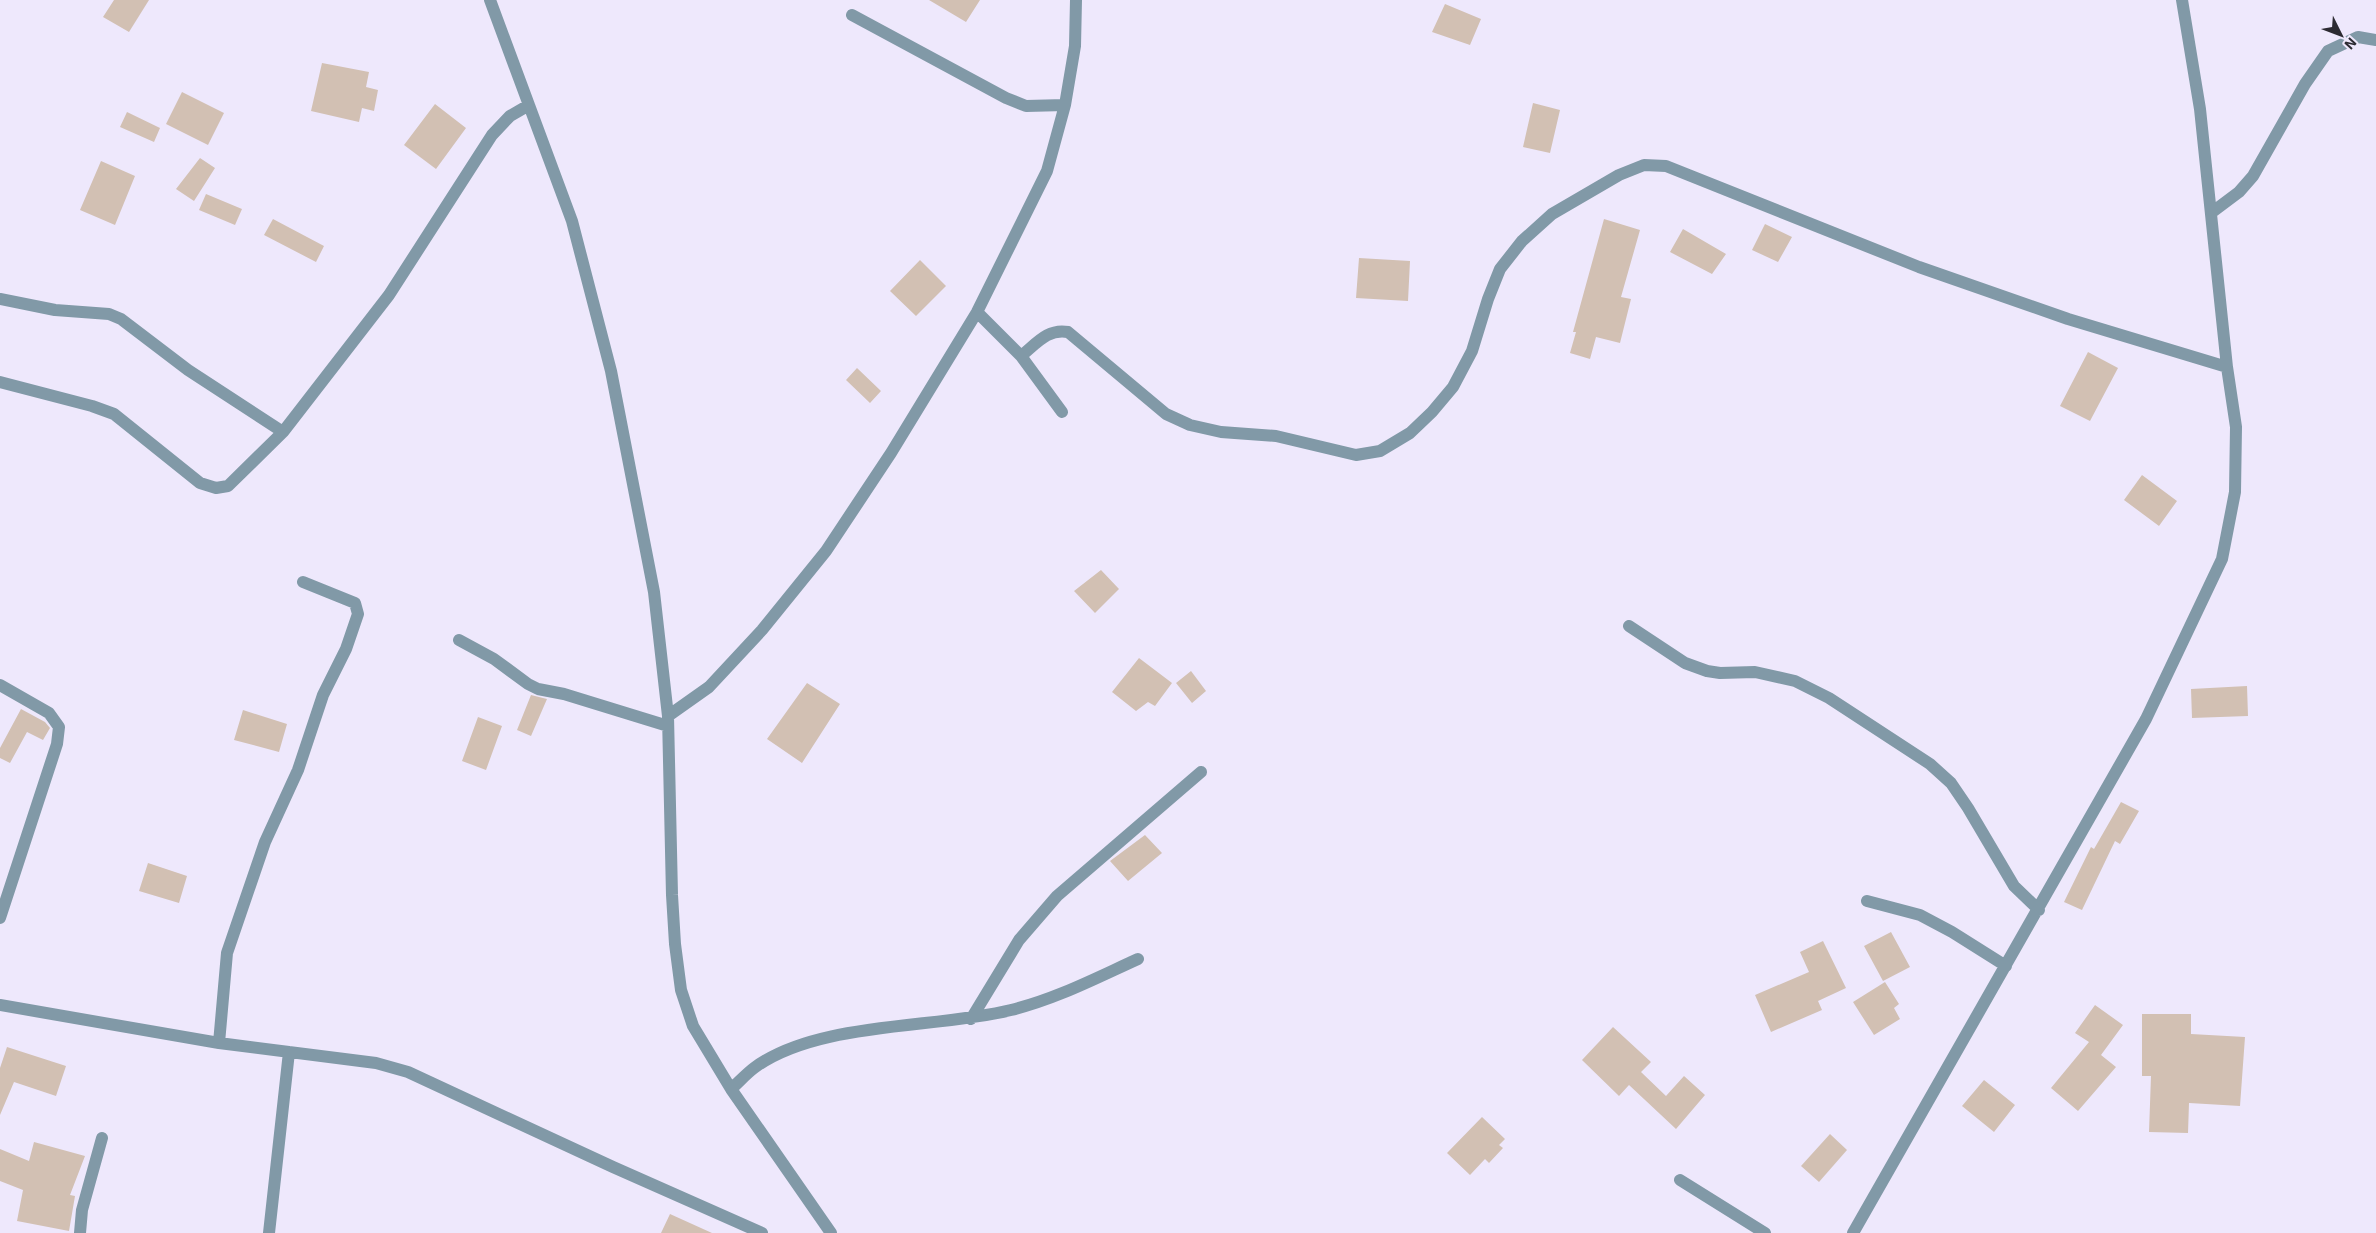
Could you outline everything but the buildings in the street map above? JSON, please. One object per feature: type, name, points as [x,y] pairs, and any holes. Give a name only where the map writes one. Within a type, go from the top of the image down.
[{"type":"street","points":[[490,0],[572,221],[611,371],[654,592],[668,721],[672,895],[675,944],[681,990],[693,1026],[731,1089],[831,1233]]},
{"type":"street","points":[[668,721],[709,687],[762,630],[826,552],[891,453],[978,312],[1047,171],[1065,105],[1075,46],[1076,0]]},
{"type":"street","points":[[1853,1233],[2039,910],[2146,719],[2222,559],[2235,492],[2236,427],[2227,367],[2200,109],[2182,0]]},
{"type":"street","points":[[852,15],[1006,98],[1026,106],[1065,105]]},
{"type":"street","points":[[2211,213],[2239,192],[2253,176],[2305,84],[2328,51],[2358,36],[2376,40]]},
{"type":"street","points":[[0,382],[92,406],[114,414],[200,483],[216,488],[228,486],[283,432],[389,294],[492,135],[510,116],[529,105]]},
{"type":"street","points":[[1021,356],[1050,332],[1058,330],[1068,332],[1166,414],[1190,426],[1221,432],[1276,436],[1356,455],[1380,451],[1410,433],[1432,412],[1453,386],[1472,351],[1488,299],[1500,269],[1522,242],[1552,214],[1619,175],[1644,165],[1666,166],[1919,267],[2068,319],[2227,367]]},
{"type":"street","points":[[0,299],[55,310],[109,314],[121,319],[188,370],[283,432]]},
{"type":"street","points":[[978,312],[1021,356],[1062,412]]},
{"type":"street","points":[[219,1043],[227,953],[266,842],[298,770],[323,695],[346,649],[358,614],[355,603],[303,582]]},
{"type":"street","points":[[1628,626],[1685,663],[1707,671],[1720,673],[1755,672],[1795,681],[1829,698],[1930,764],[1951,782],[2014,886],[2039,910]]},
{"type":"street","points":[[459,640],[494,659],[538,689],[668,721]]},
{"type":"street","points":[[0,686],[50,713],[59,727],[57,744],[0,918]]},
{"type":"street","points":[[971,1019],[1019,940],[1057,896],[1201,772]]},
{"type":"street","points":[[1867,901],[1920,915],[1952,932],[2006,966]]},
{"type":"street","points":[[731,1089],[754,1068],[774,1056],[821,1039],[916,1024],[971,1019],[1055,998],[1138,959]]},
{"type":"street","points":[[0,1005],[219,1043],[376,1063],[408,1072],[613,1167],[762,1233]]},
{"type":"street","points":[[269,1233],[289,1052]]},
{"type":"street","points":[[80,1233],[82,1210],[102,1138]]},
{"type":"street","points":[[1680,1180],[1766,1233]]}]
